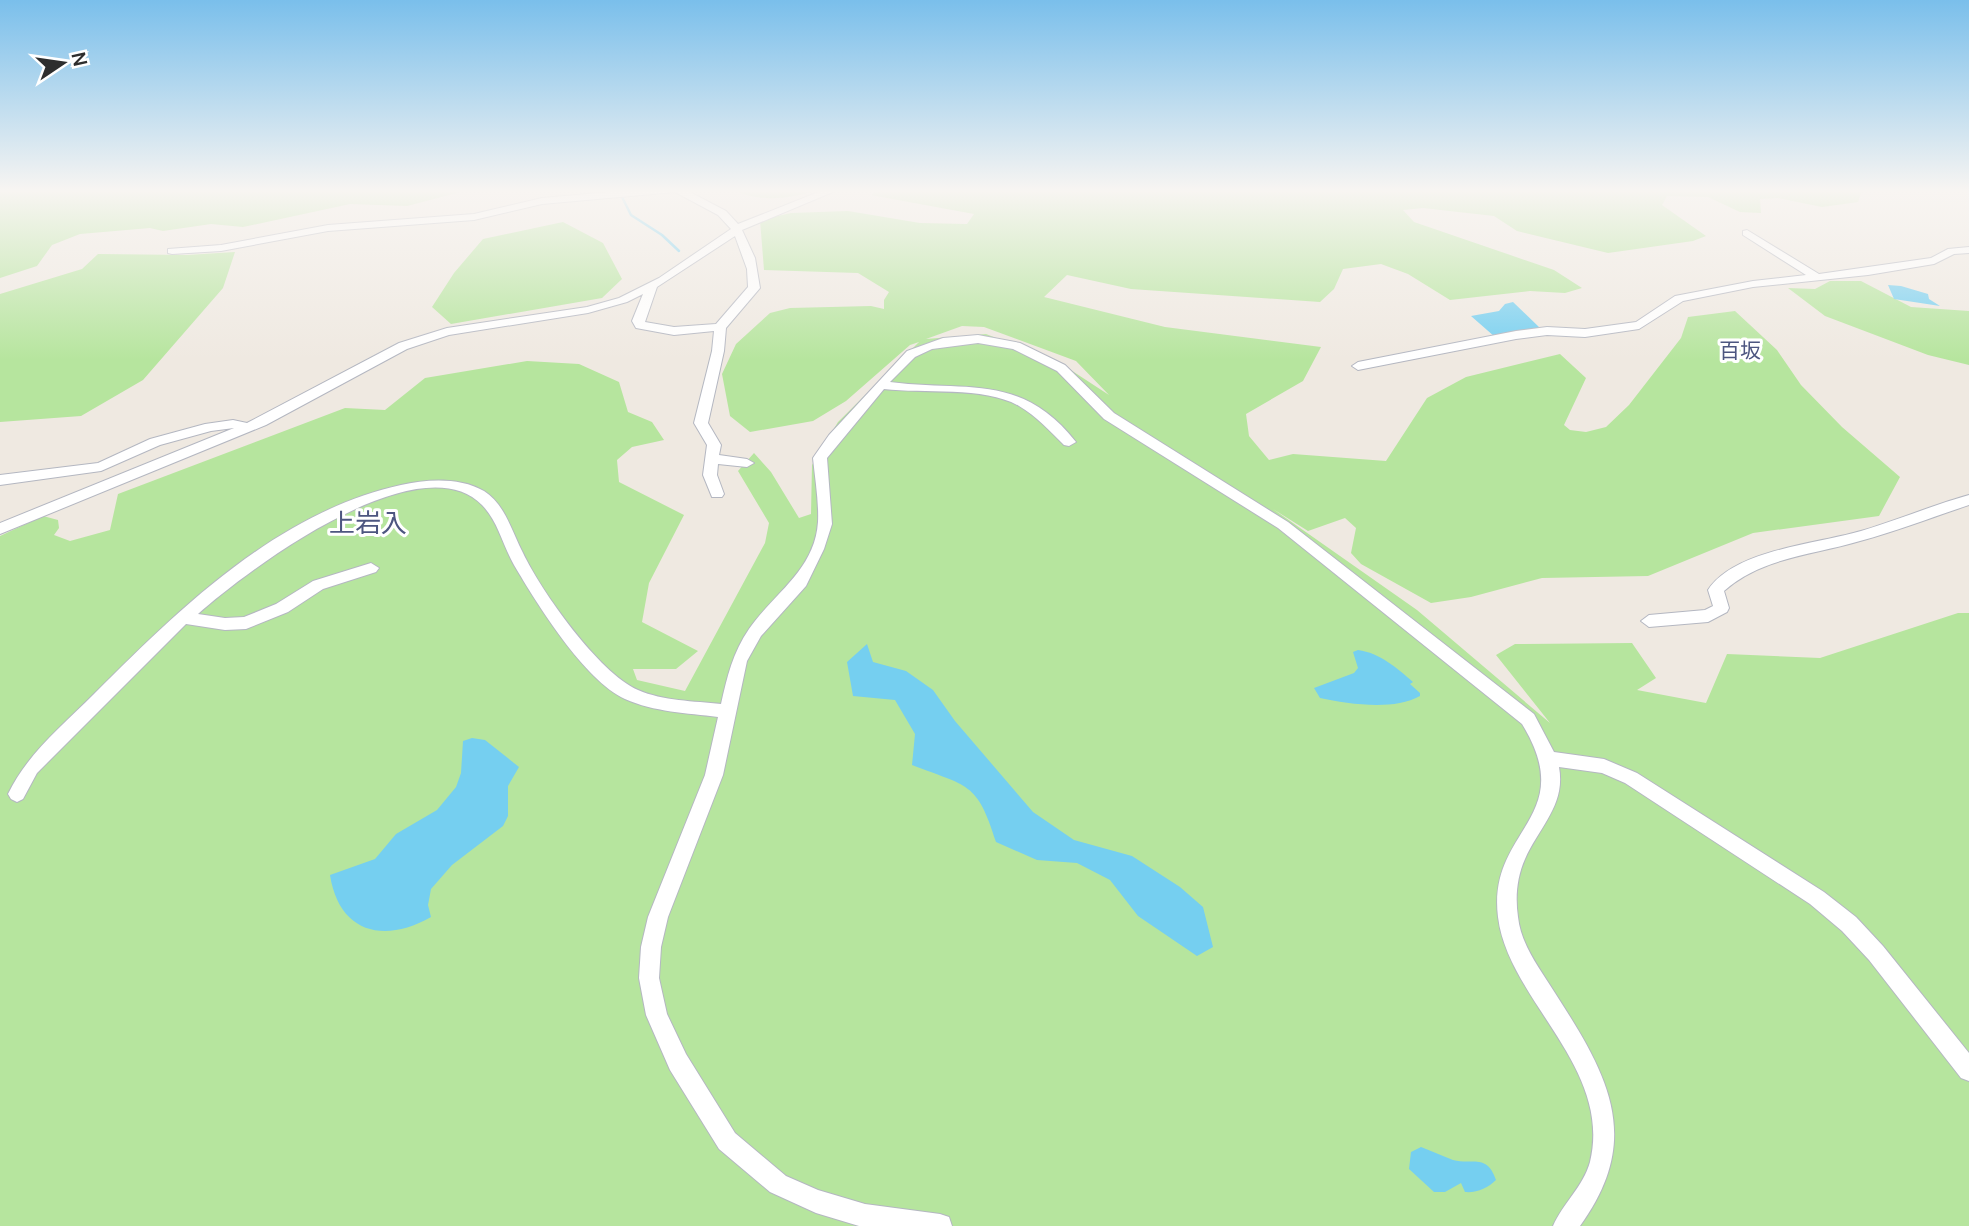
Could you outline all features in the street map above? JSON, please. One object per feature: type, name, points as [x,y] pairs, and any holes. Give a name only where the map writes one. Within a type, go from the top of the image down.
[{"type":"street","points":[[172,251],[231,246]]},
{"type":"street","points":[[0,529],[249,427],[386,353],[415,341],[464,329],[589,310],[623,300],[652,286],[710,246]]},
{"type":"street","points":[[717,494],[710,475],[714,459],[713,445],[701,423],[718,351],[720,327],[754,288],[751,260],[744,246]]},
{"type":"street","points":[[1768,246],[1818,278]]},
{"type":"street","points":[[1358,366],[1516,335],[1547,331],[1585,333],[1639,325],[1679,298],[1753,284],[1818,278],[1934,261],[1952,251],[1969,250]]},
{"type":"street","points":[[652,286],[640,313],[640,325],[674,331],[720,327]]},
{"type":"street","points":[[940,1226],[865,1216],[817,1201],[778,1184],[727,1141],[678,1062],[657,1015],[649,978],[651,947],[658,917],[714,775],[739,661],[755,632],[801,582],[817,550],[825,524],[820,458],[834,438],[911,354],[943,342],[978,339],[1016,346],[1061,368],[1109,415],[1283,525],[1528,719],[1548,758],[1552,782],[1549,802],[1515,858],[1506,893],[1508,923],[1523,960],[1591,1075],[1599,1101],[1605,1145],[1593,1185],[1565,1226]]},
{"type":"street","points":[[881,385],[913,391],[949,388],[1002,393],[1036,409],[1069,442]]},
{"type":"street","points":[[0,480],[101,467],[155,442],[210,427],[233,424],[249,427]]},
{"type":"street","points":[[714,459],[747,463]]},
{"type":"street","points":[[17,794],[31,768],[210,592],[297,532],[336,512],[385,492],[409,486],[458,486],[478,494],[491,506],[519,561],[552,612],[609,680],[628,693],[659,702],[726,711]]},
{"type":"street","points":[[1648,621],[1708,616],[1721,608],[1716,590],[1727,578],[1761,563],[1852,539],[1969,499]]},
{"type":"street","points":[[184,618],[225,624],[246,623],[272,613],[318,585],[371,568]]},
{"type":"street","points":[[1548,758],[1604,766],[1631,778],[1817,898],[1849,924],[1876,953],[1969,1070]]},
{"type":"green space","points":[[0,246],[51,246],[37,266],[0,278]]},
{"type":"green space","points":[[477,246],[605,246],[622,279],[602,298],[451,324],[432,307],[454,273]]},
{"type":"green space","points":[[762,246],[1485,246],[1554,270],[1582,288],[1565,293],[1530,291],[1450,300],[1408,274],[1381,264],[1343,269],[1334,289],[1320,302],[1131,289],[1067,275],[1044,297],[1165,327],[1321,347],[1303,381],[1246,414],[1249,436],[1269,460],[1293,454],[1386,461],[1427,398],[1466,377],[1560,354],[1586,378],[1564,425],[1570,430],[1586,432],[1606,427],[1629,405],[1681,338],[1688,317],[1735,311],[1777,350],[1801,385],[1842,427],[1900,477],[1879,516],[1753,533],[1648,576],[1542,578],[1471,597],[1431,603],[1361,564],[1351,553],[1356,528],[1345,518],[1308,531],[1273,509],[1417,610],[1550,723],[1496,655],[1515,644],[1632,643],[1656,678],[1637,690],[1706,703],[1727,654],[1820,658],[1958,613],[1969,613],[1969,1226],[0,1226],[0,536],[43,516],[58,520],[59,528],[54,535],[70,541],[110,530],[118,494],[345,408],[385,410],[425,378],[527,361],[579,364],[619,382],[628,412],[652,422],[664,440],[632,447],[617,460],[619,482],[684,515],[649,583],[642,622],[698,651],[676,669],[633,669],[637,680],[685,691],[765,543],[769,523],[738,471],[754,453],[771,472],[799,518],[811,514],[812,465],[838,422],[919,342],[910,345],[846,401],[813,421],[750,432],[730,416],[722,374],[736,344],[770,313],[790,308],[871,306],[884,309],[884,300],[889,292],[858,273],[764,270]],"holes":[[[962,326],[984,327],[1076,361],[1109,395],[1060,363],[986,334],[926,339]]]},
{"type":"green space","points":[[1580,246],[1656,246],[1608,253]]},
{"type":"green space","points":[[235,252],[223,288],[143,380],[81,416],[0,422],[0,294],[82,269],[98,254],[187,255]]},
{"type":"green space","points":[[1830,281],[1861,281],[1911,307],[1969,311],[1969,365],[1928,355],[1825,316],[1788,288],[1815,289]]},
{"type":"water","points":[[1888,285],[1928,294],[1929,299],[1940,306],[1894,299]]},
{"type":"water","points":[[1513,302],[1540,328],[1495,337],[1471,316],[1499,311],[1505,304]]},
{"type":"water","points":[[867,644],[873,662],[906,671],[933,690],[955,721],[1033,812],[1074,840],[1132,856],[1180,887],[1203,907],[1213,947],[1197,956],[1138,916],[1110,880],[1077,863],[1037,860],[996,842],[983,807],[968,789],[912,765],[915,734],[895,700],[853,696],[847,662]]},
{"type":"water","points":[[1358,650],[1374,654],[1394,667],[1413,682],[1410,684],[1420,696],[1409,701],[1384,705],[1320,698],[1314,688],[1354,673],[1358,668],[1353,652]]},
{"type":"water","points":[[472,738],[485,740],[519,767],[508,786],[508,816],[503,826],[452,865],[431,889],[428,905],[431,917],[397,930],[381,931],[366,928],[354,921],[343,910],[335,895],[330,875],[375,859],[396,834],[437,810],[456,787],[461,773],[463,741]]},
{"type":"water","points":[[1421,1147],[1453,1160],[1483,1163],[1488,1166],[1496,1180],[1486,1188],[1474,1192],[1465,1192],[1461,1183],[1445,1192],[1434,1192],[1409,1169],[1411,1152]]},
{"type":"waterway","points":[[674,246],[679,251]]},
{"type":"district","name":"百坂","points":[[1740,350]]},
{"type":"district","name":"上岩入","points":[[368,522]]}]
